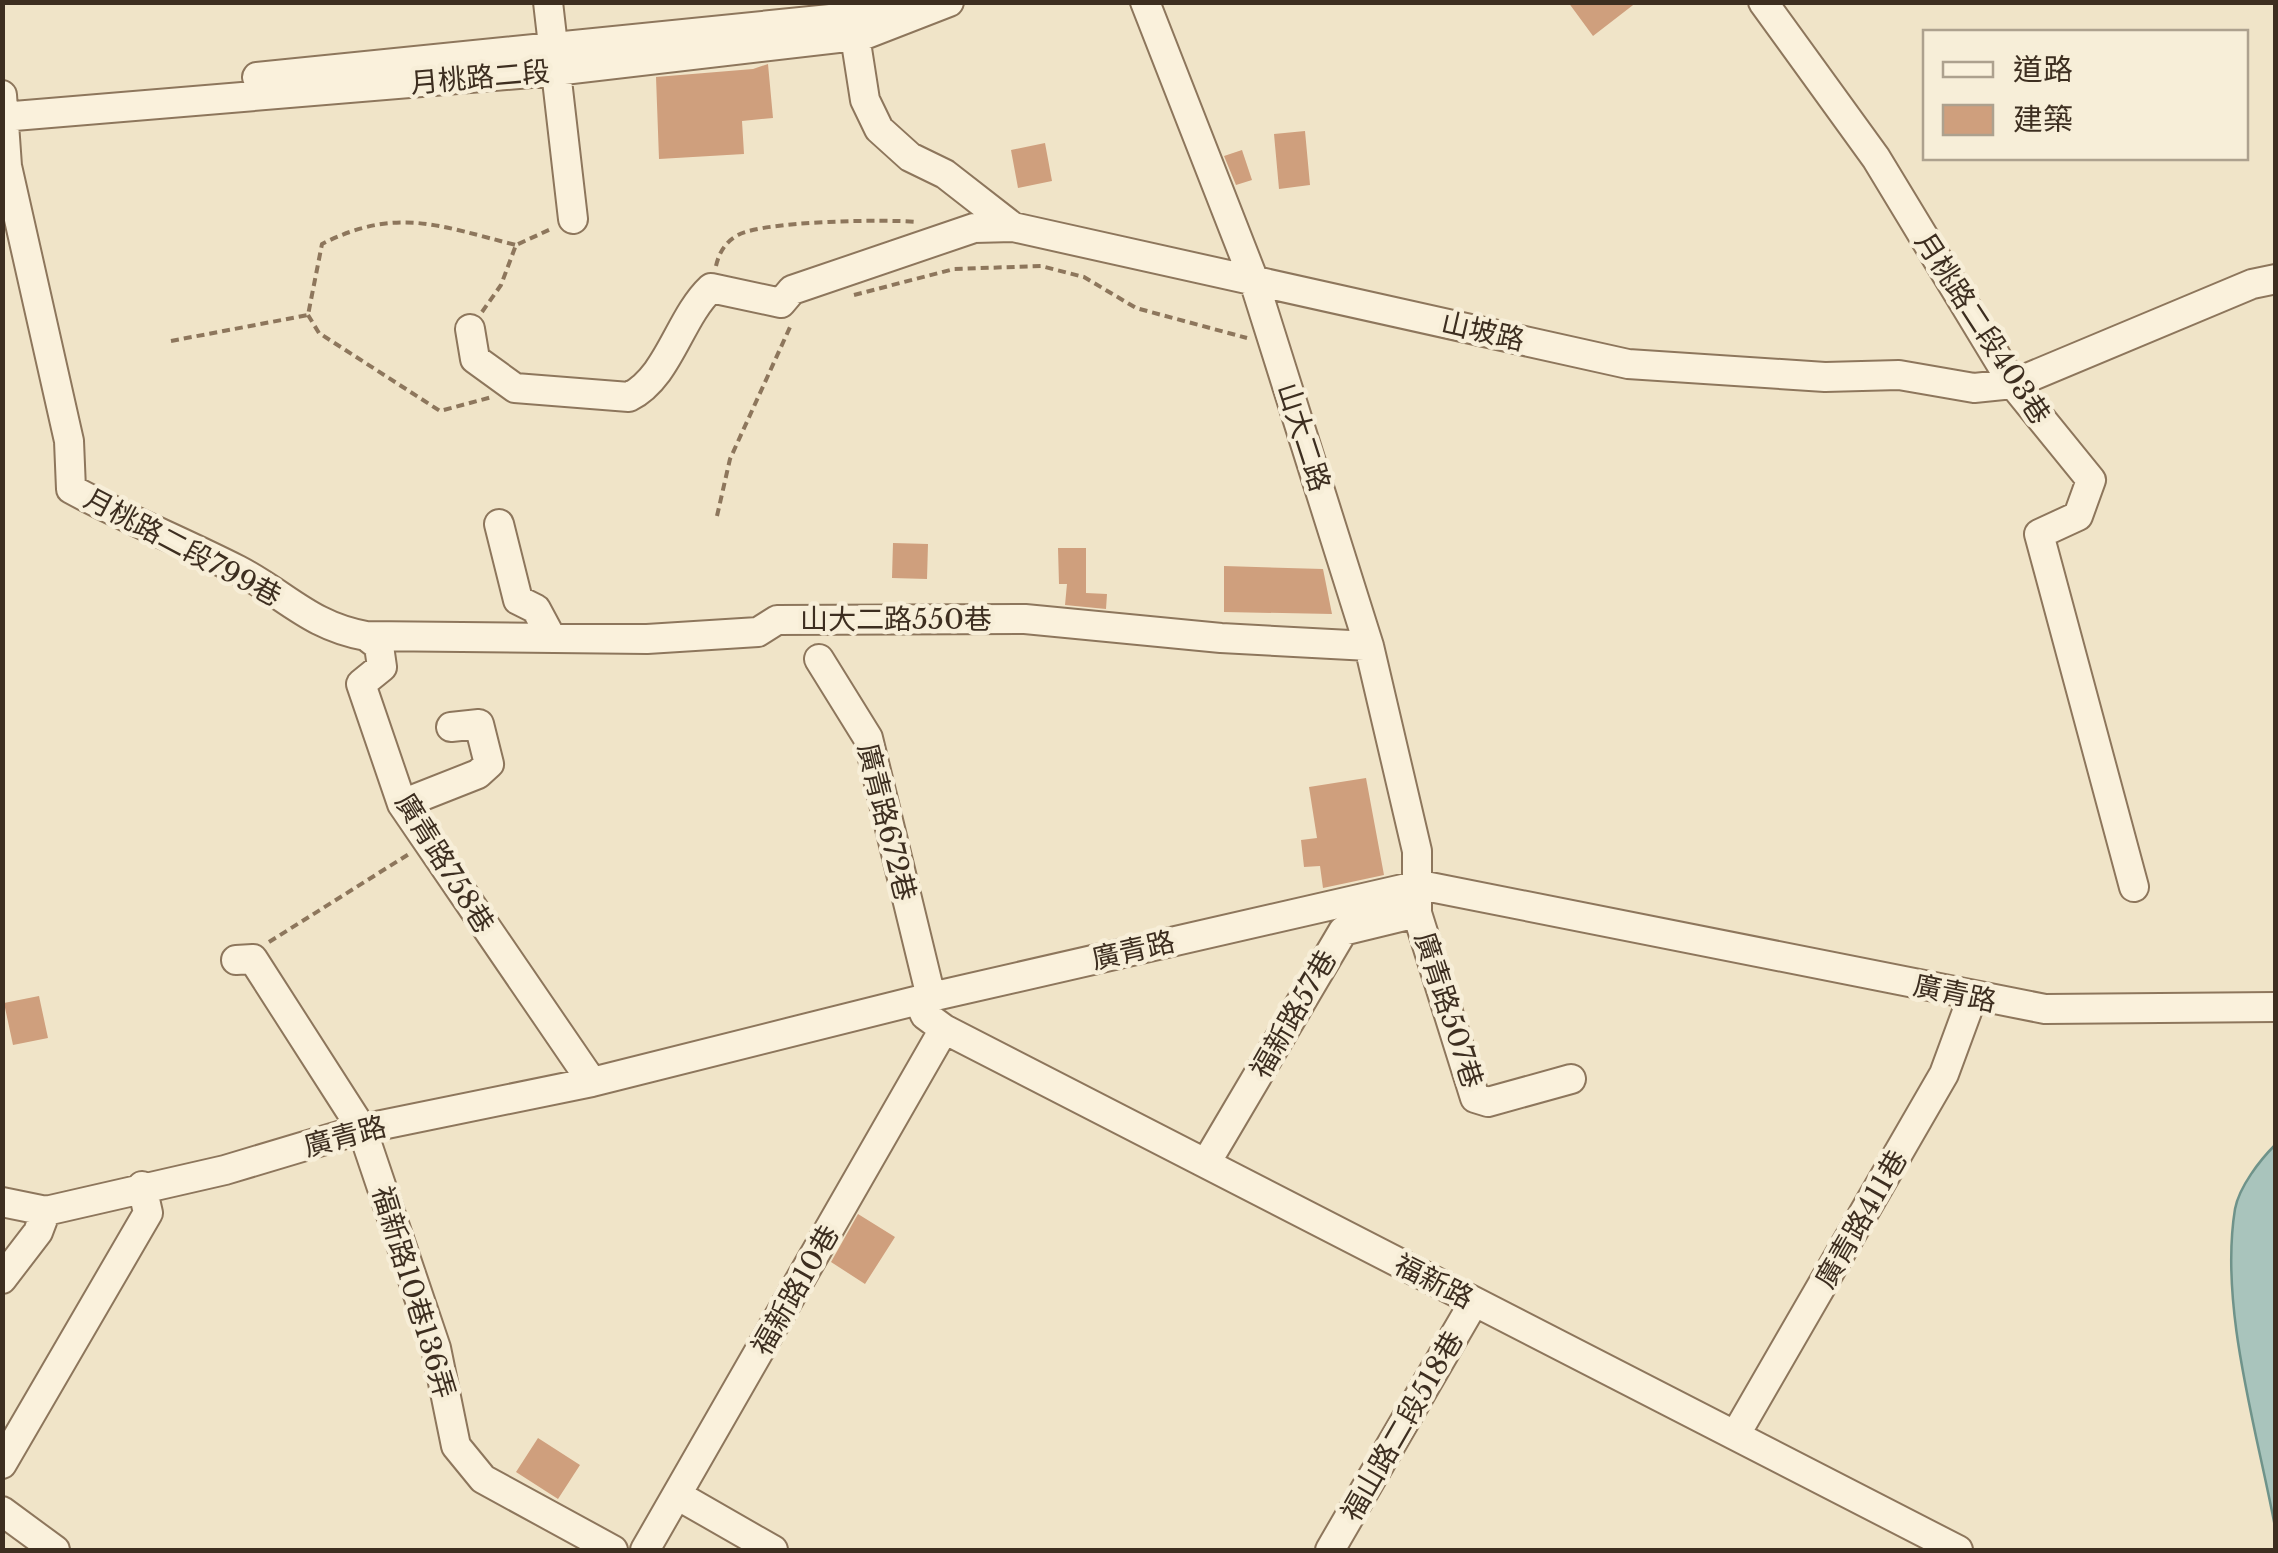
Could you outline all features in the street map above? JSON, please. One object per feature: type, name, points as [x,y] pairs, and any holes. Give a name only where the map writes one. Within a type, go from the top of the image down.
[{"type":"street","points":[[548,2],[573,219]]},
{"type":"street","name":"月桃路二段","points":[[554,59],[860,16],[895,2]]},
{"type":"street","name":"月桃路二段","points":[[3,106],[856,36],[949,2]]},
{"type":"street","name":"山大二路","points":[[1145,2],[1253,278],[1369,646],[1418,851],[1420,884]]},
{"type":"street","name":"月桃路二段403巷","points":[[1763,2],[1876,158],[2013,384],[2091,480],[2078,516],[2039,534],[2134,886]]},
{"type":"street","points":[[856,36],[866,100],[879,129],[910,157],[945,174],[1014,227]]},
{"type":"street","name":"月桃路二段799巷","points":[[3,106],[8,166],[70,441],[71,489],[154,534],[239,570],[332,630],[366,636]]},
{"type":"street","name":"山坡路","points":[[705,294],[781,303],[792,290],[974,228],[1014,227],[1628,364],[1825,376],[1898,375],[1974,388],[2013,384],[2252,284],[2276,280]]},
{"type":"street","points":[[470,329],[475,359],[516,388],[629,396],[646,388],[705,294]]},
{"type":"street","points":[[499,524],[518,600],[536,609],[551,637]]},
{"type":"street","name":"山大二路550巷","points":[[366,636],[647,639],[758,632],[777,620],[1025,619],[1220,638],[1369,646]]},
{"type":"street","name":"廣青路758巷","points":[[366,636],[380,646],[382,667],[361,684],[402,804],[592,1082]]},
{"type":"street","name":"廣青路672巷","points":[[819,659],[868,738],[925,999]]},
{"type":"street","points":[[402,804],[478,774],[489,764],[480,724],[451,727]]},
{"type":"street","name":"廣青路507巷","points":[[1420,884],[1417,913],[1475,1098],[1488,1102],[1571,1079]]},
{"type":"street","name":"廣青路","points":[[2,1202],[46,1211],[142,1186],[226,1170],[362,1129],[592,1082],[925,999],[1420,884],[2045,1010],[2276,1008]]},
{"type":"street","name":"福新路57巷","points":[[1206,1163],[1343,931],[1417,913]]},
{"type":"street","name":"福新路10巷136弄","points":[[244,960],[362,1129],[409,1260],[436,1348],[456,1446],[466,1464],[483,1479],[613,1550]]},
{"type":"street","name":"廣青路411巷","points":[[1736,1434],[1944,1074],[1972,998]]},
{"type":"street","name":"福新路","points":[[925,999],[925,1016],[944,1029],[1958,1550]]},
{"type":"street","name":"福新路10巷","points":[[645,1550],[944,1029]]},
{"type":"street","points":[[2,1464],[148,1213],[142,1186]]},
{"type":"street","points":[[2,1278],[38,1232],[46,1211]]},
{"type":"street","name":"福山路二段518巷","points":[[1330,1550],[1474,1302]]},
{"type":"street","points":[[678,1495],[773,1550]]},
{"type":"street","points":[[2,1511],[55,1550]]},
{"type":"path","points":[[516,388],[472,405],[440,411],[318,333],[308,315],[322,244],[358,226],[427,222],[516,245],[573,219]]},
{"type":"path","points":[[705,294],[724,245],[740,233],[842,221],[916,221],[955,235]]},
{"type":"path","points":[[470,329],[501,285],[516,245]]},
{"type":"path","points":[[852,295],[954,269],[1040,266],[1084,277],[1136,308],[1247,338],[1272,336]]},
{"type":"path","points":[[171,341],[308,315]]},
{"type":"path","points":[[717,516],[730,459],[794,318]]},
{"type":"path","points":[[244,960],[426,843]]},
{"type":"water","points":[[2275,1145],[2275,1527],[2242,1368],[2231,1247],[2241,1192]]},
{"type":"building","points":[[1568,2],[1637,2],[1593,36]]},
{"type":"building","points":[[768,64],[773,118],[742,121],[744,154],[659,159],[656,77],[753,69]]},
{"type":"building","points":[[1305,131],[1310,185],[1279,189],[1274,134]]},
{"type":"building","points":[[1045,143],[1052,181],[1018,188],[1011,150]]},
{"type":"building","points":[[1242,150],[1252,180],[1236,185],[1224,156]]},
{"type":"building","points":[[893,543],[928,544],[927,579],[892,578]]},
{"type":"building","points":[[1058,548],[1086,548],[1086,593],[1107,594],[1106,609],[1065,605],[1067,584],[1059,584]]},
{"type":"building","points":[[1224,566],[1323,569],[1332,614],[1224,612]]},
{"type":"building","points":[[1366,778],[1384,875],[1323,888],[1320,866],[1304,867],[1301,840],[1317,838],[1309,787]]},
{"type":"building","points":[[39,996],[48,1038],[13,1045],[4,1003]]},
{"type":"building","points":[[858,1214],[895,1237],[865,1284],[831,1262]]},
{"type":"building","points":[[538,1438],[580,1465],[558,1499],[516,1472]]}]
